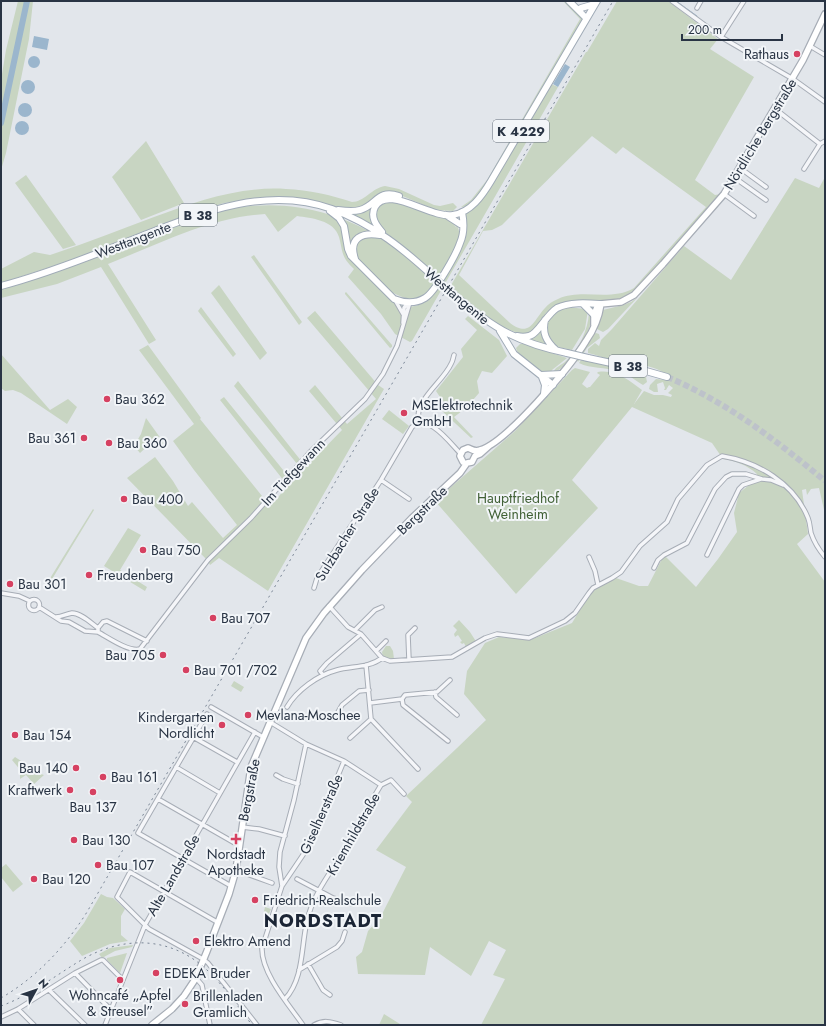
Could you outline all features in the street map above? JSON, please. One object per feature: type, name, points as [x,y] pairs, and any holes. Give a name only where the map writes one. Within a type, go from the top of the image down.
[{"type":"main road","points":[[570,3],[581,8],[587,17]]},
{"type":"main road","points":[[570,3],[587,17]]},
{"type":"main road","points":[[581,8],[596,3]]},
{"type":"main road","name":"K 4229","points":[[384,235],[375,223],[373,213],[377,204],[386,198],[400,200],[430,212],[446,215],[455,215],[475,203],[491,182],[596,3]]},
{"type":"main road","name":"Nördliche Bergstraße","points":[[600,304],[621,302],[634,295],[724,194],[735,178],[774,108],[793,78],[825,14]]},
{"type":"main road","points":[[332,209],[352,211],[360,210],[381,196],[389,194],[400,196],[441,212],[462,212]]},
{"type":"main road","name":"Westtangente","points":[[1,286],[66,266],[193,217],[227,206],[254,202],[300,202],[332,209],[353,218],[384,235],[410,255],[437,280],[485,320],[511,336]]},
{"type":"main road","points":[[324,207],[342,222],[346,229],[349,254],[394,299],[402,302],[409,302],[424,298],[434,289],[460,243],[463,232],[462,212]]},
{"type":"main road","points":[[462,212],[459,215],[463,232]]},
{"type":"main road","points":[[446,215],[460,224]]},
{"type":"main road","points":[[356,262],[353,247],[358,238],[368,233],[384,235]]},
{"type":"main road","points":[[387,292],[409,302]]},
{"type":"main road","points":[[583,304],[594,315]]},
{"type":"main road","points":[[511,336],[529,337],[533,335],[545,318],[557,308],[566,305],[600,304]]},
{"type":"main road","points":[[594,325],[595,309],[600,304]]},
{"type":"main road","name":"Bergstraße","points":[[474,453],[490,446],[501,438],[553,385],[586,341],[600,311],[600,304]]},
{"type":"main road","points":[[545,318],[544,336],[548,342],[559,351]]},
{"type":"main road","points":[[499,330],[513,352],[553,385]]},
{"type":"main road","name":"B 38","points":[[511,336],[559,351],[639,369],[667,378]]},
{"type":"main road","points":[[519,357],[515,346],[521,340]]},
{"type":"main road","points":[[541,375],[562,374]]},
{"type":"main road","points":[[541,375],[545,385],[544,394]]},
{"type":"main road","name":"Bergstraße","points":[[462,451],[468,448],[474,453]]},
{"type":"main road","points":[[462,451],[460,457],[465,462]]},
{"type":"main road","name":"Bergstraße","points":[[152,1025],[172,1009],[184,996],[196,978],[232,886],[240,846],[251,767],[306,638],[317,621],[330,606],[398,533],[455,478],[465,462],[473,460],[474,453]]},
{"type":"street","points":[[672,1],[721,37],[793,78],[825,102]]},
{"type":"street","points":[[697,8],[701,1]]},
{"type":"street","points":[[721,37],[744,1]]},
{"type":"street","points":[[810,46],[825,55]]},
{"type":"street","points":[[774,108],[820,144]]},
{"type":"street","points":[[804,169],[820,144],[825,141]]},
{"type":"street","points":[[740,168],[766,187]]},
{"type":"street","points":[[735,178],[766,200]]},
{"type":"street","points":[[724,194],[754,216]]},
{"type":"street","name":"Im Tiefgewann","points":[[394,299],[400,307],[403,316]]},
{"type":"street","name":"Im Tiefgewann","points":[[403,326],[405,306],[409,302]]},
{"type":"street","name":"Im Tiefgewann","points":[[147,641],[200,569],[215,552],[251,518],[318,444],[366,398],[388,365],[399,340],[409,302]]},
{"type":"street","points":[[454,355],[451,365],[418,410],[417,416],[419,422],[429,425],[462,451]]},
{"type":"street","name":"Sulzbacher Straße","points":[[314,588],[317,578],[381,480],[412,427],[419,422]]},
{"type":"street","points":[[330,606],[348,627],[361,634],[382,658],[390,661],[452,657],[485,638],[496,634],[531,637],[570,618],[578,609],[588,593],[621,572],[640,546],[667,522],[678,499],[694,479],[707,465],[722,456],[742,460],[767,472],[786,486],[802,506],[809,520],[815,544],[825,557]]},
{"type":"street","points":[[654,568],[658,560],[664,555],[687,543],[715,489],[726,477],[732,474],[746,474],[771,480],[786,486]]},
{"type":"street","points":[[707,555],[739,489],[751,481],[762,479]]},
{"type":"street","name":"Sulzbacher Straße","points":[[381,480],[409,499]]},
{"type":"street","points":[[589,557],[598,586]]},
{"type":"street","points":[[1,594],[19,596],[30,601],[36,600],[39,602],[39,607]]},
{"type":"street","points":[[30,601],[28,606],[31,610],[35,611],[39,607]]},
{"type":"street","points":[[39,607],[61,621],[72,623],[85,631],[98,630]]},
{"type":"street","points":[[355,630],[375,610],[382,607]]},
{"type":"street","points":[[56,617],[70,614],[81,616],[98,630],[127,647],[137,650],[140,649],[147,641],[107,621],[103,622],[98,630]]},
{"type":"street","points":[[409,660],[408,635],[415,628]]},
{"type":"street","points":[[323,675],[320,670],[326,663],[361,634]]},
{"type":"street","points":[[376,651],[386,641]]},
{"type":"street","points":[[287,707],[290,702],[309,684],[323,675],[336,670],[376,663],[382,658]]},
{"type":"street","points":[[366,665],[371,719],[418,768]]},
{"type":"street","points":[[370,703],[402,699],[405,695],[437,692],[450,680]]},
{"type":"street","points":[[338,712],[342,705],[359,691],[369,690]]},
{"type":"street","points":[[435,692],[436,697],[456,715]]},
{"type":"street","points":[[402,699],[403,705],[448,741]]},
{"type":"street","points":[[211,707],[263,737]]},
{"type":"street","points":[[207,714],[138,833],[232,886]]},
{"type":"street","points":[[350,738],[371,719]]},
{"type":"street","points":[[270,722],[306,744],[344,761],[381,785]]},
{"type":"street","name":"Alte Landstraße","points":[[105,1025],[145,925],[255,732]]},
{"type":"street","points":[[193,737],[237,762]]},
{"type":"street","points":[[303,1025],[268,973],[262,956],[262,948],[282,886],[279,867],[280,852],[298,784],[306,744]]},
{"type":"street","name":"Giselherstraße","points":[[282,886],[310,846],[344,761]]},
{"type":"street","points":[[176,767],[220,793]]},
{"type":"street","points":[[276,775],[298,784]]},
{"type":"street","name":"Kriemhildstraße","points":[[285,1000],[295,982],[299,970],[306,922],[318,891],[345,849],[381,785],[391,780],[404,794]]},
{"type":"street","points":[[158,799],[240,846]]},
{"type":"street","points":[[242,827],[259,829],[285,836]]},
{"type":"street","points":[[236,870],[272,883]]},
{"type":"street","points":[[217,922],[130,872],[117,897],[149,929],[208,963],[257,1025]]},
{"type":"street","points":[[297,880],[333,898],[353,904]]},
{"type":"street","points":[[299,970],[337,947],[342,941],[345,932]]},
{"type":"street","points":[[1,1017],[18,1009],[75,973],[101,960],[103,960],[123,980]]},
{"type":"street","points":[[308,964],[323,990],[330,995]]},
{"type":"street","points":[[75,973],[111,1010]]},
{"type":"street","points":[[196,978],[202,985],[210,1025]]},
{"type":"street","points":[[49,990],[85,1025]]},
{"type":"street","points":[[18,1009],[34,1025]]},
{"type":"street","points":[[314,1025],[322,1021],[331,1021],[341,1025]]},
{"type":"green space","points":[[18,1],[33,1],[29,39],[6,153],[1,170],[1,80],[6,50]]},
{"type":"green space","points":[[563,1],[566,1],[580,15],[582,20],[489,181],[473,201],[461,207],[471,200],[487,180],[580,19]]},
{"type":"green space","points":[[617,1],[668,1],[718,39],[710,49],[754,77],[695,180],[715,195],[721,194],[681,241],[631,294],[609,302],[575,300],[564,303],[546,313],[537,328],[526,335],[495,323],[450,287]],"holes":[[[592,136],[616,154],[623,147],[706,207],[634,288],[615,294],[567,296],[548,305],[527,328],[522,329],[510,323],[459,275],[483,231],[492,230],[502,225]]]},
{"type":"green space","points":[[551,84],[558,87],[412,341],[410,342],[395,334],[381,314],[348,277],[354,269],[345,258],[336,231],[327,223],[297,216],[278,232],[265,214],[224,220],[166,240],[108,264],[156,340],[149,344],[101,267],[57,284],[1,298],[1,289],[85,262],[201,217],[233,209],[277,205],[299,207],[342,219],[362,228],[388,243],[418,266],[435,283],[425,294],[415,299],[409,299],[390,291],[394,302],[403,306],[412,307],[420,304],[429,300],[462,243],[466,214],[479,203],[486,193]]},
{"type":"green space","points":[[146,141],[184,203],[141,220],[112,177]]},
{"type":"green space","points":[[26,175],[76,245],[63,249],[15,183]]},
{"type":"green space","name":"Hauptfriedhof Weinheim","points":[[825,177],[825,514],[819,488],[811,489],[807,495],[806,489],[802,490],[808,534],[797,544],[825,582],[825,1025],[481,1025],[505,979],[493,975],[506,950],[489,941],[471,976],[430,947],[425,975],[358,974],[356,957],[362,952],[368,931],[380,918],[406,867],[376,850],[412,802],[406,796],[486,720],[464,694],[467,671],[485,643],[499,637],[530,640],[572,623],[589,595],[599,586],[616,578],[639,586],[648,586],[664,555],[696,587],[737,532],[734,513],[739,493],[754,481],[757,474],[741,464],[723,459],[712,443],[632,407],[572,480],[598,508],[516,594],[435,501],[515,431],[575,368],[590,372],[582,384],[587,388],[590,387],[600,375],[597,373],[598,372],[610,372],[627,379],[642,390],[634,404],[644,391],[654,395],[671,397],[672,395],[668,393],[673,388],[669,385],[666,390],[664,390],[665,388],[663,382],[657,384],[658,392],[654,392],[649,389],[650,385],[656,379],[666,380],[667,375],[661,371],[648,366],[608,359],[588,353],[588,349],[595,343],[599,346],[601,340],[684,246],[731,280],[795,178],[819,188]]},
{"type":"green space","points":[[385,186],[399,189],[434,205],[440,206],[453,203],[457,207],[453,211],[436,210],[400,195],[353,209],[306,200],[278,197],[224,203],[191,213],[78,258],[1,283],[1,269],[34,252],[50,255],[203,200],[235,192],[286,189],[320,193],[352,202],[360,200],[376,189]]},
{"type":"green space","points":[[391,200],[453,221],[453,223],[457,229],[454,223],[457,225],[461,237],[439,278],[419,259],[379,226],[375,213],[379,205]]},
{"type":"green space","points":[[374,203],[375,227],[349,214]]},
{"type":"green space","points":[[254,255],[302,322],[299,325],[251,257]]},
{"type":"green space","points":[[219,285],[267,353],[260,360],[211,293]]},
{"type":"green space","points":[[346,292],[392,345],[392,347],[390,348],[345,294]]},
{"type":"green space","points":[[638,297],[608,329],[603,332],[597,329],[603,310],[623,305]]},
{"type":"green space","points":[[201,307],[236,354],[233,357],[198,311]]},
{"type":"green space","points":[[568,307],[588,310],[585,329],[572,350],[553,344],[550,341],[546,325],[550,318],[560,310]]},
{"type":"green space","points":[[315,311],[378,385],[384,389],[268,591],[219,558],[210,565],[208,561],[127,478],[155,457],[173,481],[188,506],[192,502],[223,538],[237,525],[173,441],[194,424],[139,350],[148,345],[201,418],[200,419],[270,506],[288,486],[220,400],[224,397],[292,481],[302,470],[234,386],[238,381],[306,467],[342,430],[309,391],[315,385],[347,424],[376,399],[307,318]]},
{"type":"green space","points":[[589,313],[591,319],[589,328],[580,346],[566,364],[553,374],[558,366],[571,356],[579,345],[587,326]]},
{"type":"green space","points":[[468,316],[499,340],[507,356],[492,373],[482,371],[477,381],[479,393],[466,408],[454,417],[473,437],[471,438],[441,410],[444,403],[436,391],[463,357],[461,349],[477,330],[465,319]]},
{"type":"green space","points":[[542,325],[552,348],[523,338]]},
{"type":"green space","points":[[593,334],[599,334],[600,338],[587,348],[578,362],[577,360]]},
{"type":"green space","points":[[520,344],[567,358],[552,370],[550,374],[546,373],[535,368],[521,356],[516,348]]},
{"type":"green space","points":[[1,354],[50,410],[68,399],[77,407],[67,424],[21,393],[13,390],[5,391],[1,388]]},
{"type":"green space","points":[[581,360],[624,368],[646,377],[647,382],[643,385],[622,372],[584,365],[579,363]]},
{"type":"green space","points":[[389,410],[409,426],[403,434],[382,419]]},
{"type":"green space","points":[[146,418],[164,443],[161,446],[155,439],[140,453],[134,446],[141,434]]},
{"type":"green space","points":[[93,509],[94,510],[46,589],[44,588]]},
{"type":"green space","points":[[128,528],[141,535],[120,570],[147,587],[145,591],[104,566]]},
{"type":"green space","points":[[459,620],[470,632],[477,643],[466,647],[464,643],[462,644],[460,642],[462,641],[458,635],[455,637],[454,634],[457,630],[453,626]]},
{"type":"green space","points":[[386,646],[390,646],[393,651],[394,659],[383,657],[382,652]]},
{"type":"green space","points":[[234,681],[244,687],[241,692],[231,686]]},
{"type":"green space","points":[[15,757],[44,775],[34,784],[26,775],[20,779],[20,774],[22,772],[12,760]]},
{"type":"green space","points":[[6,864],[23,884],[13,892],[1,877],[1,868]]},
{"type":"green space","points":[[101,894],[113,898],[125,909],[121,916],[121,935],[128,941],[110,944],[82,956],[70,941],[84,923]]},
{"type":"green space","points":[[265,907],[271,909],[266,921],[264,916]]},
{"type":"green space","points":[[133,945],[132,947],[115,951],[102,958],[99,954],[110,948]]},
{"type":"green space","points":[[127,953],[120,973],[107,960],[107,958]]},
{"type":"green space","points":[[384,1014],[400,1024],[400,1025],[379,1025]]},
{"type":"water","points":[[34,36],[49,39],[47,50],[32,47]]},
{"type":"water","points":[[36,56],[39,57],[39,67],[32,68],[29,67],[28,60],[29,57]]},
{"type":"water","points":[[565,64],[570,67],[558,87],[553,84]]},
{"type":"water","points":[[28,80],[33,82],[35,87],[33,92],[28,94],[23,92],[21,87],[23,82]]},
{"type":"water","points":[[25,103],[30,105],[32,110],[30,115],[25,117],[20,115],[18,110],[20,105]]},
{"type":"water","points":[[22,121],[27,123],[29,128],[27,133],[22,135],[17,133],[15,128],[17,123]]},
{"type":"waterway","points":[[1,123],[27,1]]},
{"type":"waterway","points":[[676,1],[697,16]]},
{"type":"tunnel","points":[[667,377],[730,410],[769,436],[825,481]]},
{"type":"railway","points":[[1,998],[27,981],[38,971],[60,949],[87,912],[613,1]]},
{"type":"railway","points":[[1,1006],[33,991],[83,959],[100,951],[134,943],[150,943],[183,953],[198,962],[223,987],[252,1025]]},
{"type":"place","name":"Rathaus","points":[[797,54]]},
{"type":"place","name":"Bau 362","points":[[107,399]]},
{"type":"place","name":"MSElektrotechnik GmbH","points":[[404,413]]},
{"type":"place","name":"Bau 361","points":[[84,438]]},
{"type":"place","name":"Bau 360","points":[[109,443]]},
{"type":"place","name":"Bau 400","points":[[124,499]]},
{"type":"place","name":"Bau 750","points":[[143,550]]},
{"type":"place","name":"Freudenberg","points":[[89,575]]},
{"type":"place","name":"Bau 301","points":[[10,584]]},
{"type":"place","name":"Bau 707","points":[[213,618]]},
{"type":"place","name":"Bau 705","points":[[163,655]]},
{"type":"place","name":"Bau 701 /702","points":[[186,670]]},
{"type":"place","name":"Mevlana-Moschee","points":[[248,715]]},
{"type":"place","name":"Kindergarten Nordlicht","points":[[222,725]]},
{"type":"place","name":"Bau 154","points":[[15,735]]},
{"type":"place","name":"Bau 140","points":[[76,768]]},
{"type":"place","name":"Bau 161","points":[[103,777]]},
{"type":"place","name":"Kraftwerk","points":[[70,790]]},
{"type":"place","name":"Bau 137","points":[[93,792]]},
{"type":"place","name":"Nordstadt Apotheke","points":[[236,839]]},
{"type":"place","name":"Bau 130","points":[[74,840]]},
{"type":"place","name":"Bau 107","points":[[98,865]]},
{"type":"place","name":"Bau 120","points":[[34,879]]},
{"type":"place","name":"Friedrich-Realschule","points":[[255,900]]},
{"type":"place","name":"Elektro Amend","points":[[196,941]]},
{"type":"place","name":"EDEKA Bruder","points":[[156,973]]},
{"type":"place","name":"Wohncafé „Apfel & Streusel”","points":[[120,980]]},
{"type":"place","name":"Brillenladen Gramlich","points":[[185,1004]]},
{"type":"district","name":"NORDSTADT","points":[[323,921]]}]
